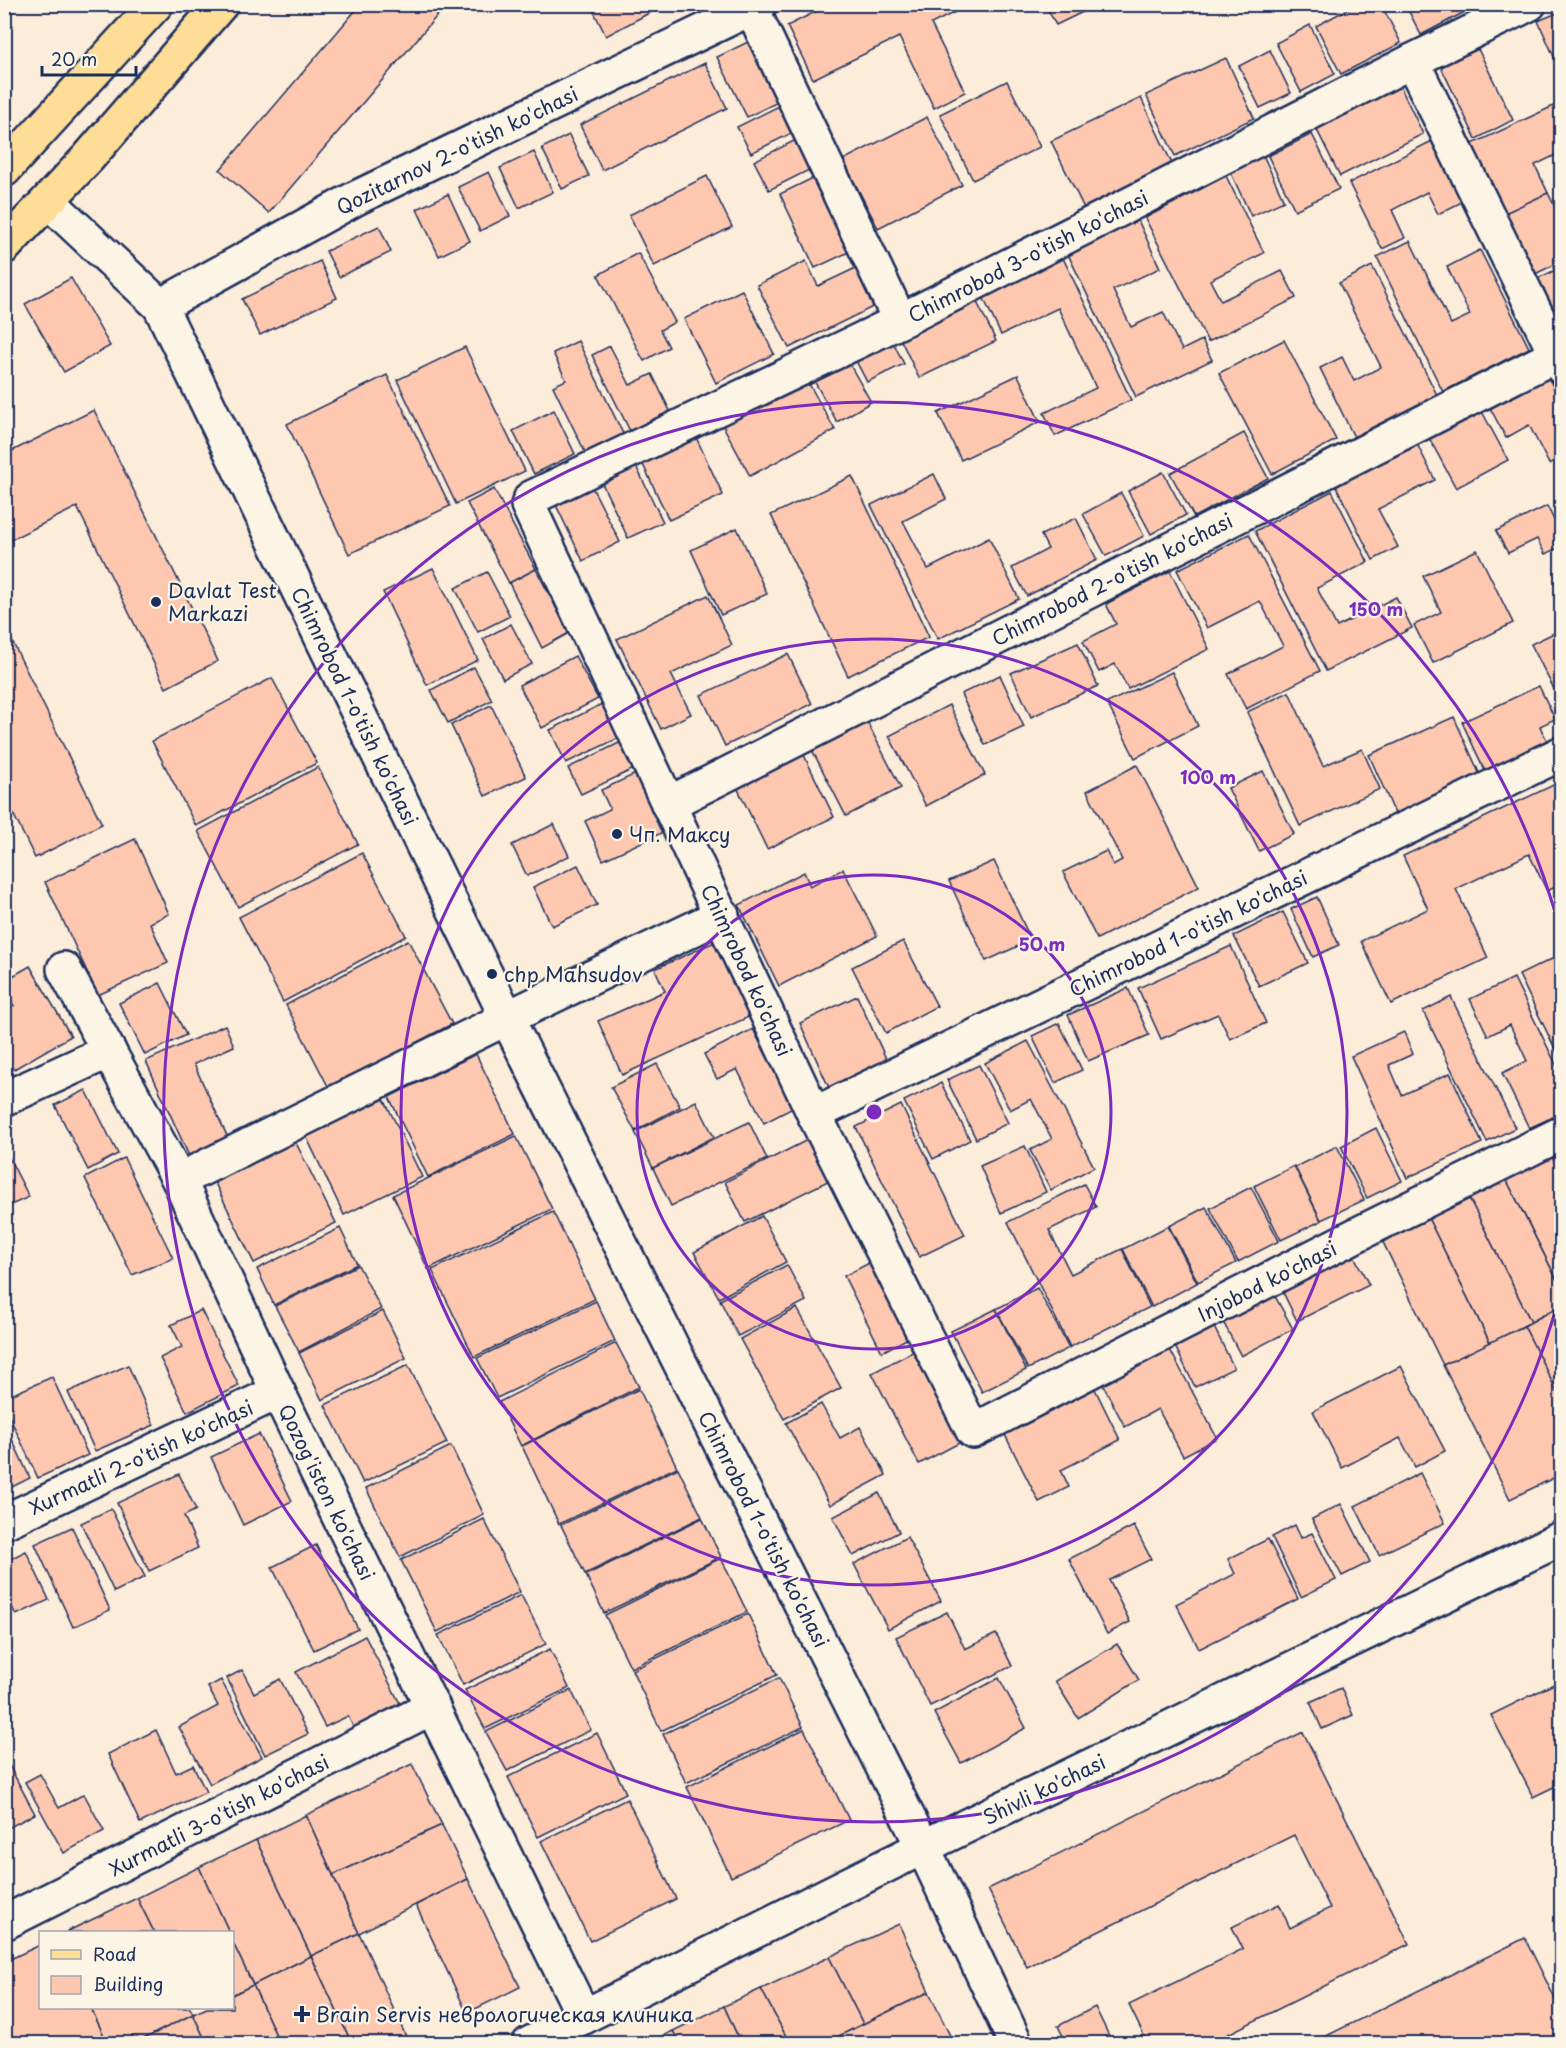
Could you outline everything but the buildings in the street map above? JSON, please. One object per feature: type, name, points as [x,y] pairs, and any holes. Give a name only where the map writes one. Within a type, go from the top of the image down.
[{"type":"main road","points":[[4,170],[156,4]]},
{"type":"main road","points":[[4,247],[48,201],[221,4]]},
{"type":"street","name":"Chimrobod 3-o'tish ko'chasi","points":[[528,505],[531,498],[900,321],[1529,4]]},
{"type":"street","points":[[756,7],[900,321]]},
{"type":"street","name":"Qozitarnov 2-o'tish ko'chasi","points":[[160,306],[356,198],[756,7]]},
{"type":"street","points":[[1412,61],[1559,361]]},
{"type":"street","name":"Chimrobod 1-o'tish ko'chasi","points":[[48,201],[160,306],[507,1018],[923,1847],[1016,2043]]},
{"type":"street","name":"Chimrobod 2-o'tish ko'chasi","points":[[668,804],[1559,361]]},
{"type":"street","name":"Chimrobod ko'chasi","points":[[528,505],[814,1113],[974,1431]]},
{"type":"street","name":"Chimrobod 1-o'tish ko'chasi","points":[[814,1113],[1562,753]]},
{"type":"street","points":[[179,1180],[722,915]]},
{"type":"street","name":"Qozog'iston ko'chasi","points":[[64,969],[179,1180],[278,1392],[584,2017]]},
{"type":"street","points":[[4,1099],[109,1051]]},
{"type":"street","name":"Injobod ko'chasi","points":[[974,1431],[1358,1234],[1562,1133]]},
{"type":"street","name":"Xurmatli 2-o'tish ko'chasi","points":[[4,1522],[278,1392]]},
{"type":"street","name":"Shivli ko'chasi","points":[[529,2043],[923,1847],[1562,1538]]},
{"type":"street","name":"Xurmatli 3-o'tish ko'chasi","points":[[4,1923],[433,1707]]},
{"type":"place","name":"Davlat Test Markazi","points":[[156,602]]},
{"type":"place","name":"Чп. Максу","points":[[617,834]]},
{"type":"place","name":"chp Mahsudov","points":[[492,974]]},
{"type":"place","name":"Brain Servis неврологическая клиника","points":[[302,2014]]}]
